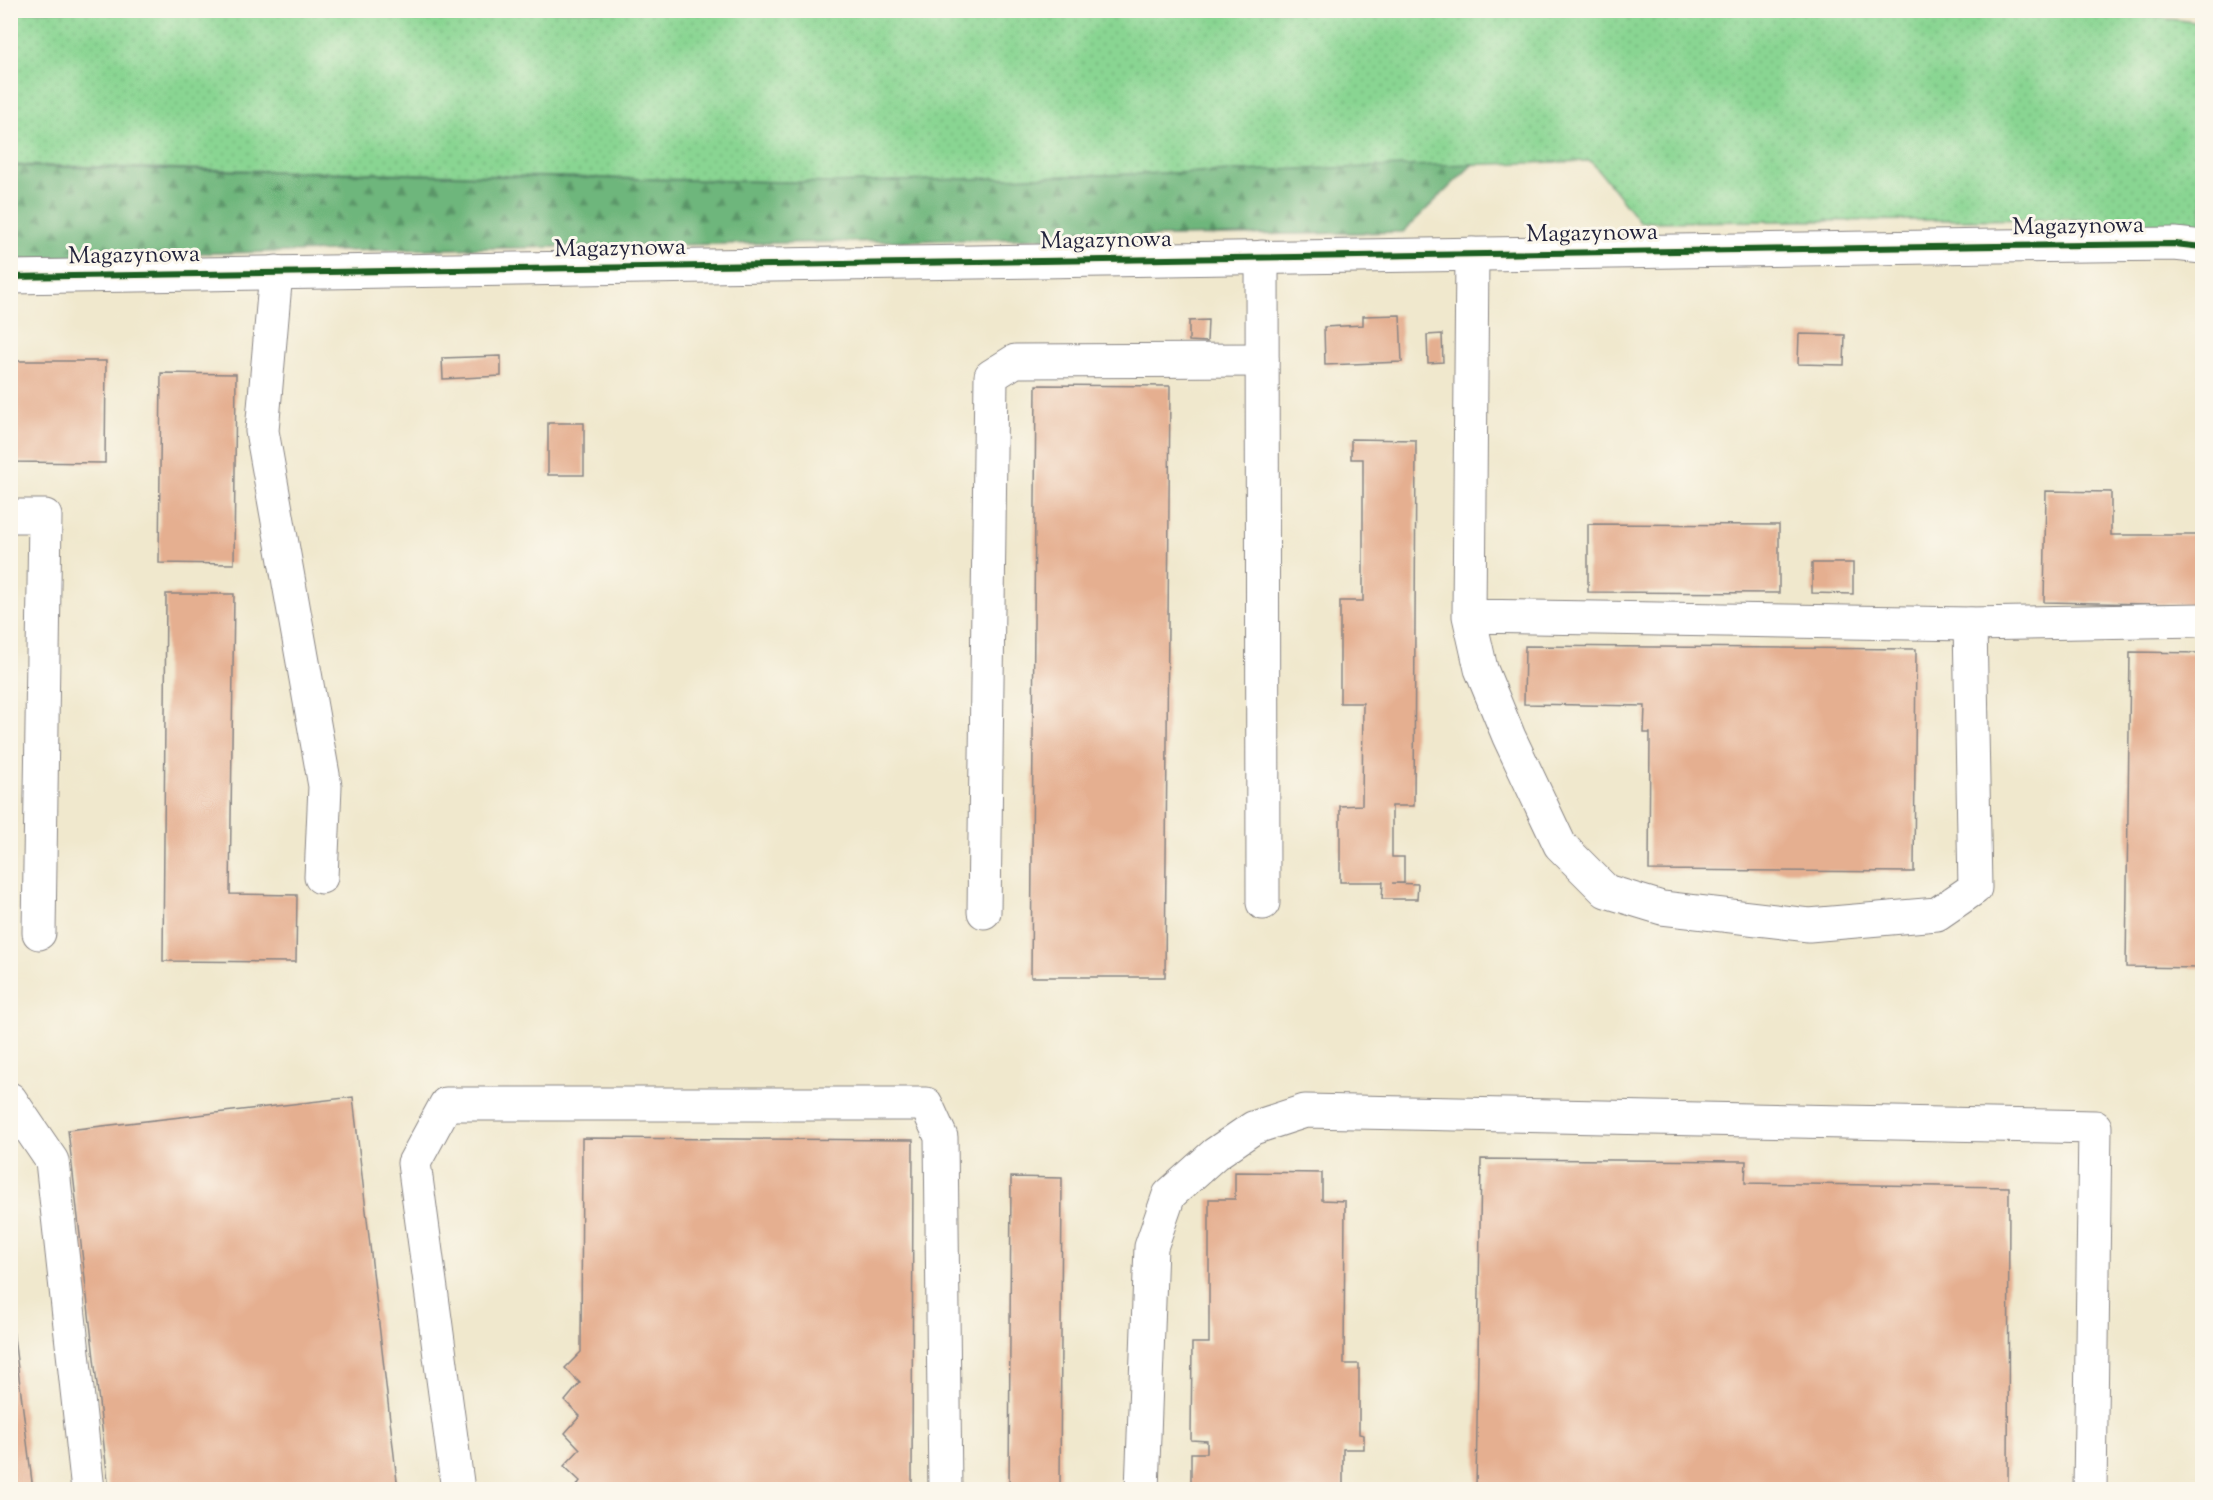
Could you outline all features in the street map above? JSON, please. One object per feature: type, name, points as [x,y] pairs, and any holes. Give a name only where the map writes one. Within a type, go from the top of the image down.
[{"type":"street","name":"Magazynowa","points":[[10,277],[2175,244],[2202,247]]},
{"type":"street","points":[[1472,254],[1469,616],[1481,669],[1509,737],[1560,845],[1606,891],[1662,908],[1809,925],[1937,914],[1975,888],[1970,624]]},
{"type":"street","points":[[1262,257],[1263,903]]},
{"type":"street","points":[[276,272],[262,431],[325,786],[321,877]]},
{"type":"street","points":[[984,912],[992,376],[1015,361],[1262,360]]},
{"type":"street","points":[[10,516],[45,516],[39,933]]},
{"type":"street","points":[[1469,616],[1970,624],[2202,620]]},
{"type":"street","points":[[10,1099],[52,1161],[88,1490]]},
{"type":"street","points":[[458,1490],[414,1163],[447,1104],[926,1104],[941,1137],[945,1490]]},
{"type":"street","points":[[1142,1490],[1151,1247],[1169,1195],[1215,1154],[1253,1128],[1305,1111],[2095,1127],[2090,1490]]},
{"type":"green space","points":[[2095,10],[2202,23],[2202,229],[2069,219],[1640,222],[1591,161],[834,183],[11,165],[11,11]]},
{"type":"green space","points":[[1473,164],[1403,232],[163,254],[11,261],[10,166],[834,183]]},
{"type":"building","points":[[1400,315],[1402,362],[1325,365],[1324,327],[1363,325],[1363,316]]},
{"type":"building","points":[[1208,320],[1207,342],[1189,341],[1189,321]]},
{"type":"building","points":[[1442,334],[1443,362],[1428,363],[1427,335]]},
{"type":"building","points":[[1799,334],[1845,335],[1844,365],[1798,364]]},
{"type":"building","points":[[501,356],[501,376],[443,379],[442,358]]},
{"type":"building","points":[[10,361],[106,361],[105,463],[10,462]]},
{"type":"building","points":[[161,373],[236,374],[234,564],[159,563]]},
{"type":"building","points":[[1036,385],[1170,386],[1165,977],[1031,977]]},
{"type":"building","points":[[548,423],[584,423],[584,475],[548,475]]},
{"type":"building","points":[[1351,439],[1416,440],[1414,806],[1392,806],[1392,857],[1404,857],[1404,883],[1392,883],[1418,884],[1417,899],[1382,899],[1383,882],[1340,882],[1340,806],[1362,805],[1363,703],[1340,703],[1340,601],[1363,601],[1363,459],[1351,459]]},
{"type":"building","points":[[2046,491],[2111,492],[2111,535],[2202,535],[2202,605],[2044,602]]},
{"type":"building","points":[[1588,524],[1779,525],[1779,593],[1588,592]]},
{"type":"building","points":[[1812,563],[1853,563],[1853,594],[1812,593]]},
{"type":"building","points":[[166,594],[234,594],[230,894],[297,895],[296,962],[163,961]]},
{"type":"building","points":[[1525,646],[1916,649],[1914,872],[1649,870],[1650,733],[1644,733],[1645,706],[1524,704]]},
{"type":"building","points":[[2130,652],[2202,653],[2202,968],[2126,967]]},
{"type":"building","points":[[353,1097],[398,1490],[109,1490],[68,1130]]},
{"type":"building","points":[[582,1138],[913,1140],[912,1490],[574,1490],[580,1481],[564,1466],[580,1449],[565,1433],[580,1416],[565,1401],[580,1383],[565,1368],[581,1352]]},
{"type":"building","points":[[1481,1159],[1746,1161],[1745,1183],[2009,1187],[2008,1490],[1476,1490]]},
{"type":"building","points":[[1235,1172],[1322,1173],[1322,1200],[1345,1201],[1344,1364],[1359,1364],[1359,1434],[1364,1435],[1364,1449],[1343,1449],[1343,1490],[1191,1490],[1191,1453],[1207,1453],[1207,1441],[1191,1440],[1192,1343],[1209,1343],[1209,1199],[1235,1199]]},
{"type":"building","points":[[1011,1177],[1062,1178],[1060,1490],[1009,1490]]},
{"type":"building","points":[[10,1321],[12,1321],[33,1490],[10,1490]]},
{"type":"cycle path","points":[[10,277],[1996,246],[2175,244],[2202,247]]}]
